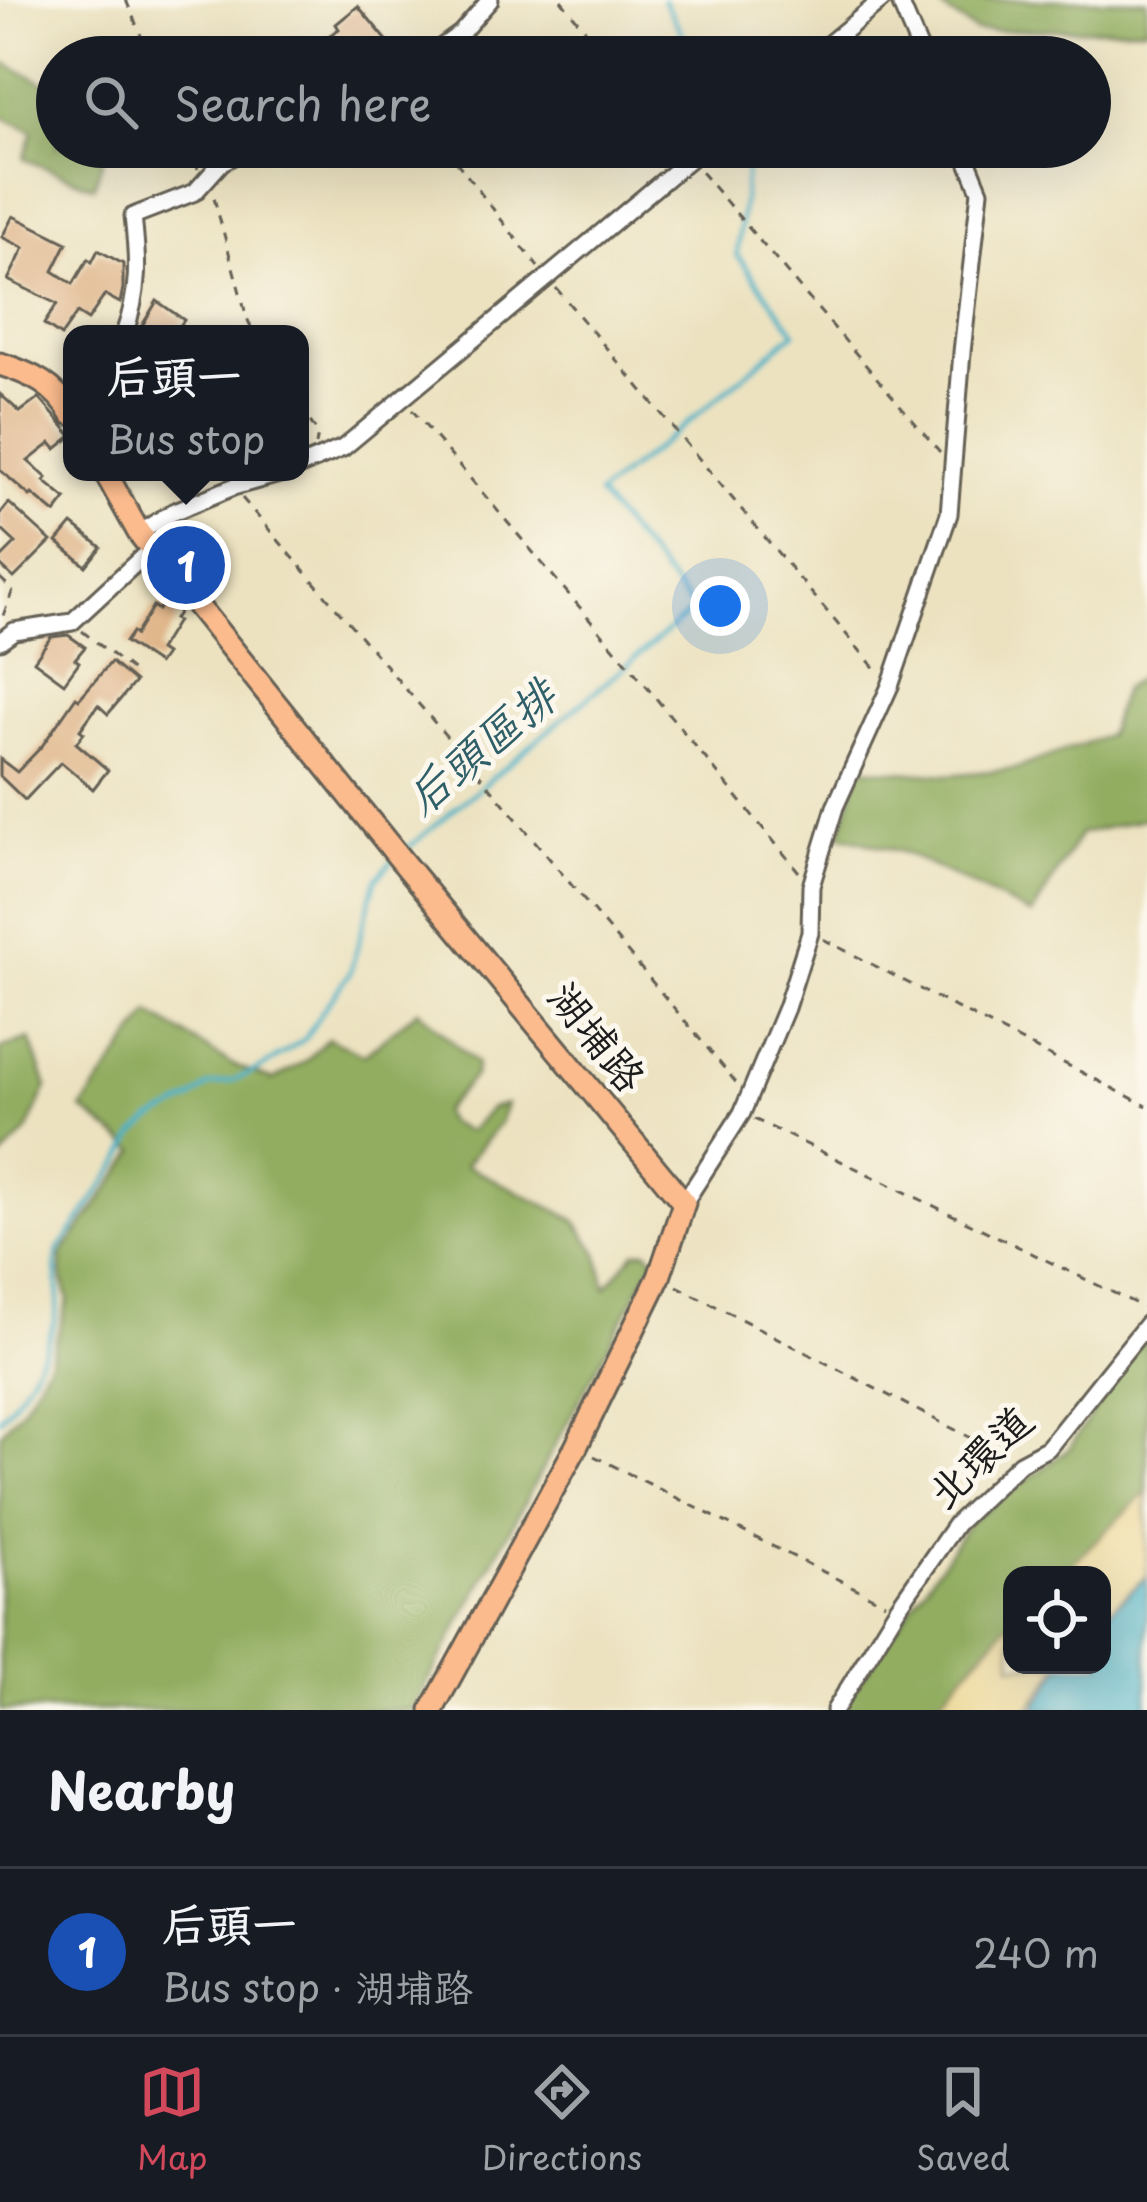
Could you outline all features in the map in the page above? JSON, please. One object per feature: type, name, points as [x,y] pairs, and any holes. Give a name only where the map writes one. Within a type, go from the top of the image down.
[{"type":"main road","points":[[0,364],[39,378],[63,399]]},
{"type":"main road","name":"湖埔路","points":[[110,481],[145,540],[684,1203]]},
{"type":"main road","points":[[431,1710],[576,1447],[659,1277],[684,1203]]},
{"type":"street","points":[[458,36],[490,0]]},
{"type":"street","points":[[838,36],[881,0]]},
{"type":"street","points":[[899,0],[914,36]]},
{"type":"street","points":[[128,325],[139,268],[133,216],[195,192],[217,168]]},
{"type":"street","points":[[309,461],[343,448],[679,168]]},
{"type":"street","points":[[684,1203],[745,1105],[786,1008],[810,933],[811,886],[835,807],[890,686],[949,514],[980,191],[971,168]]},
{"type":"street","points":[[0,641],[14,631],[72,622],[173,512],[254,481]]},
{"type":"street","name":"北環道","points":[[835,1710],[956,1524],[1020,1463],[1048,1448],[1147,1324]]},
{"type":"path","points":[[126,0],[141,36]]},
{"type":"path","points":[[561,0],[591,36]]},
{"type":"path","points":[[197,168],[214,198],[250,325]]},
{"type":"path","points":[[461,168],[547,278],[890,686]]},
{"type":"path","points":[[698,168],[954,469]]},
{"type":"path","points":[[404,399],[811,886]]},
{"type":"path","points":[[309,421],[317,433],[309,456]]},
{"type":"path","points":[[233,487],[480,776],[745,1105],[1147,1309]]},
{"type":"path","points":[[0,578],[14,590],[0,622]]},
{"type":"path","points":[[72,622],[134,672]]},
{"type":"path","points":[[810,933],[1147,1106]]},
{"type":"path","points":[[659,1277],[1020,1463]]},
{"type":"path","points":[[576,1447],[898,1609]]},
{"type":"green space","points":[[930,0],[1147,0],[1147,28],[975,31]]},
{"type":"green space","points":[[0,61],[36,79],[36,164],[24,159],[33,131],[0,116]]},
{"type":"green space","points":[[46,168],[100,168],[94,187]]},
{"type":"green space","points":[[1147,673],[1147,818],[1080,834],[1032,915],[905,853],[840,835],[860,768],[947,775],[1015,769],[1108,735],[1123,689]]},
{"type":"green space","points":[[418,1010],[476,1063],[475,1075],[442,1112],[447,1122],[468,1132],[491,1108],[506,1104],[500,1123],[465,1165],[575,1220],[598,1253],[606,1288],[635,1252],[647,1250],[655,1259],[413,1710],[0,1710],[0,1434],[23,1407],[49,1362],[68,1300],[61,1255],[136,1151],[82,1109],[150,1013],[233,1065],[273,1080],[306,1061],[328,1038],[364,1055]]},
{"type":"green space","points":[[30,1039],[47,1087],[27,1131],[0,1160],[0,1049]]},
{"type":"green space","points":[[1147,1334],[1147,1492],[1069,1566],[1003,1566],[1003,1630],[931,1710],[839,1710],[970,1522],[1069,1449]]},
{"type":"sand","points":[[1147,1492],[1147,1576],[1111,1608],[1111,1566],[1069,1566]]},
{"type":"sand","points":[[1003,1630],[1003,1674],[1054,1674],[1028,1710],[931,1710]]},
{"type":"water","points":[[1147,1577],[1147,1710],[1034,1710],[1056,1674],[1111,1674],[1111,1610]]},
{"type":"building","points":[[358,6],[383,36],[328,36],[339,29],[336,24]]},
{"type":"building","points":[[13,216],[67,243],[53,271],[73,284],[98,250],[123,264],[120,303],[105,295],[88,320],[77,313],[69,325],[63,325],[61,336],[44,324],[57,304],[8,280],[24,248],[2,237]]},
{"type":"building","points":[[157,301],[184,320],[180,325],[142,325]]},
{"type":"building","points":[[0,394],[20,412],[39,398],[63,426],[63,443],[56,449],[51,443],[28,461],[66,499],[55,513],[0,470]]},
{"type":"building","points":[[9,503],[51,541],[14,578],[0,565],[16,543],[0,528],[0,514]]},
{"type":"building","points":[[72,524],[101,547],[86,566],[57,542]]},
{"type":"building","points":[[164,601],[180,610],[159,650],[165,654],[158,664],[125,642],[153,606],[158,610]]},
{"type":"building","points":[[68,635],[85,647],[64,683],[34,661],[51,637]]},
{"type":"building","points":[[111,662],[135,682],[108,714],[98,705],[76,743],[108,770],[93,789],[61,762],[25,800],[0,776],[0,759],[17,772],[76,697]]},
{"type":"waterway","name":"后頭區排","points":[[663,0],[684,36]]},
{"type":"waterway","name":"后頭區排","points":[[403,852],[694,609],[598,495],[795,332],[737,255],[745,168]]},
{"type":"waterway","name":"后頭區排","points":[[0,1419],[29,1378],[51,1330],[58,1299],[58,1251],[134,1136],[151,1120],[208,1086],[263,1067],[306,1038],[350,973],[376,879],[394,859]]},
{"type":"place","name":"后頭一","points":[[186,565]]}]
